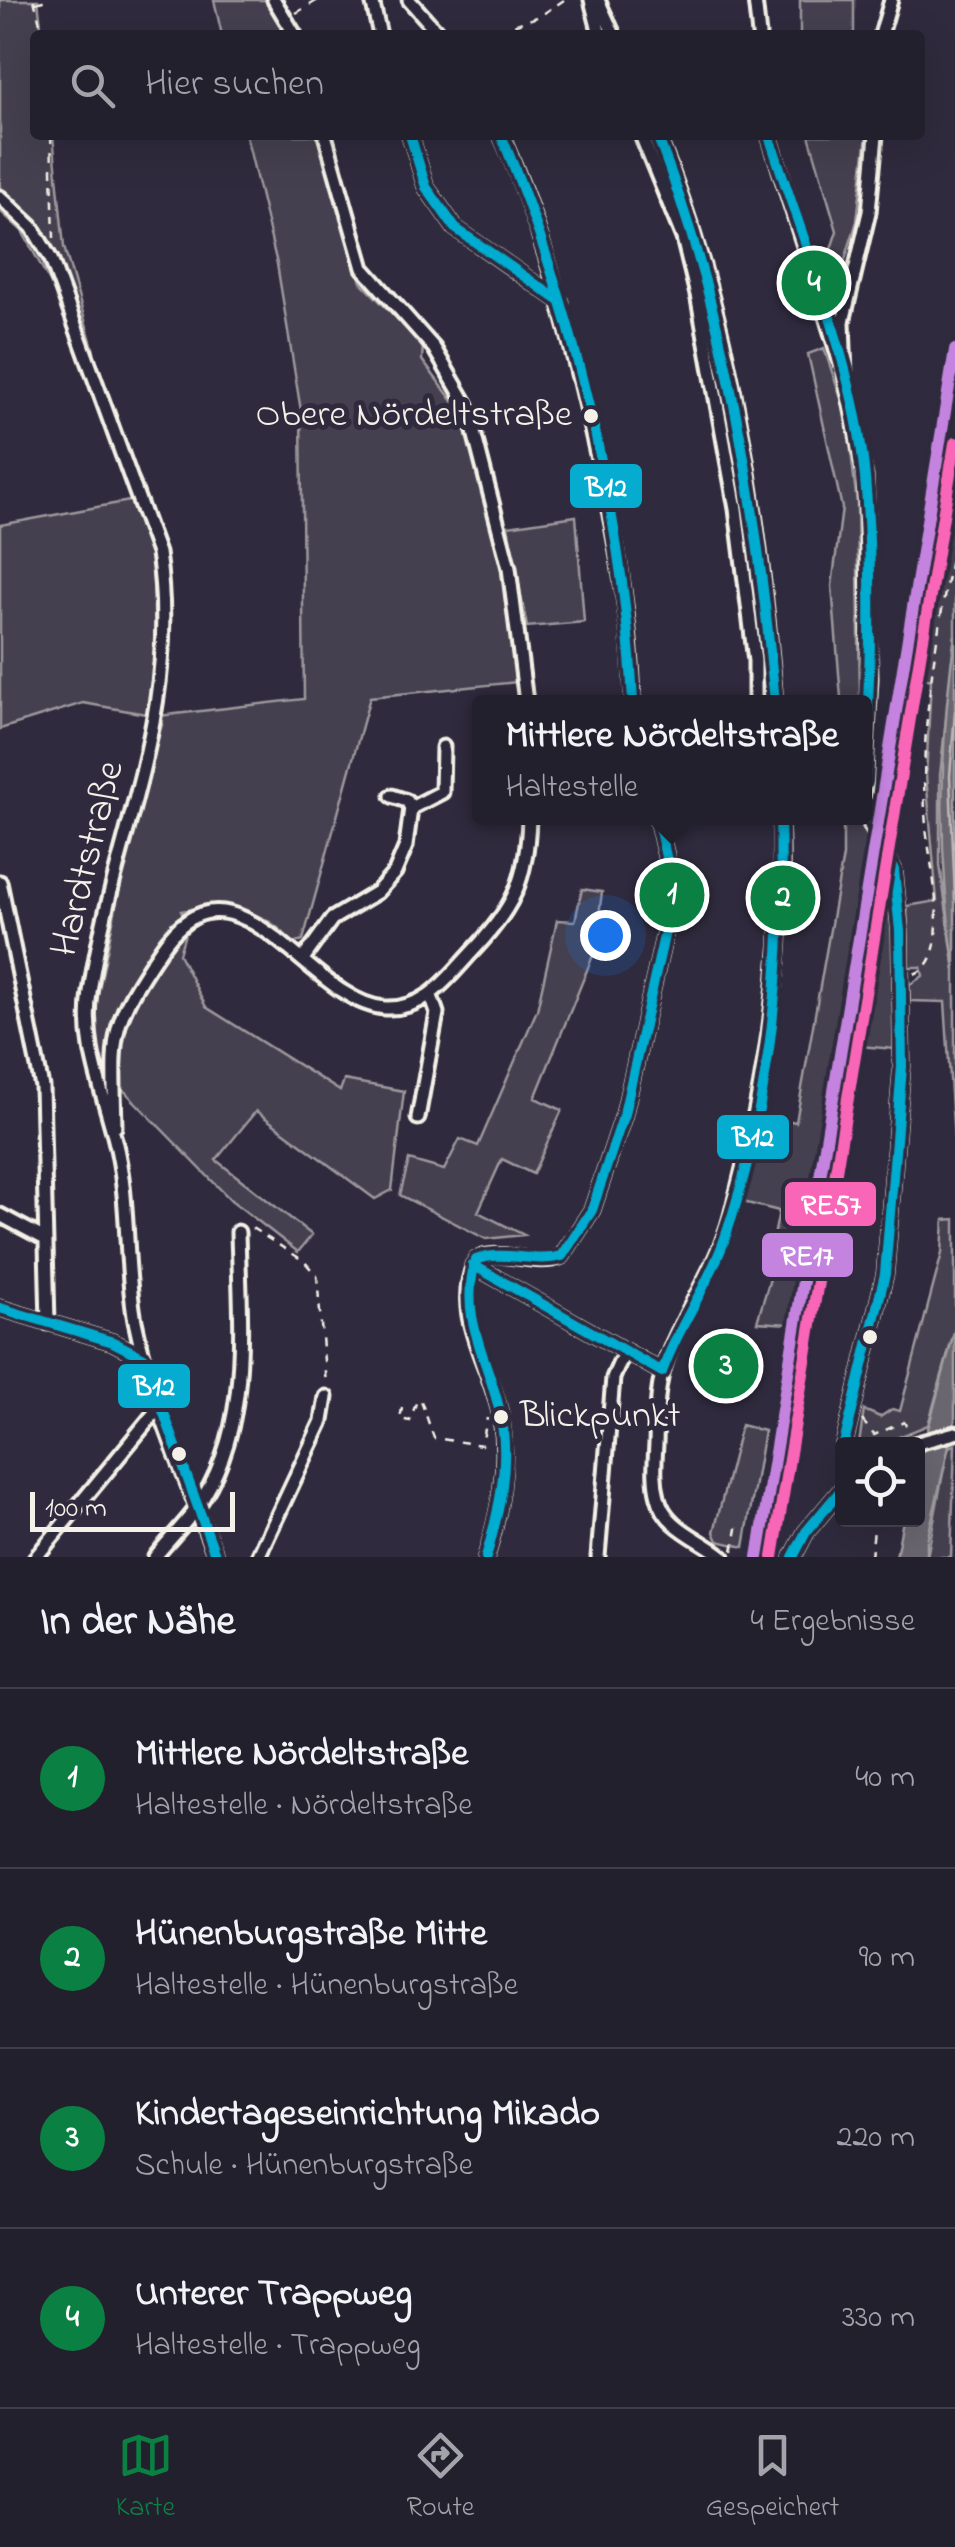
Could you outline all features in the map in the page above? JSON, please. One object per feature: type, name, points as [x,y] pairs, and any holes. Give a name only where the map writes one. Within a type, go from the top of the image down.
[{"type":"street","points":[[274,0],[292,30]]},
{"type":"street","points":[[372,0],[379,30]]},
{"type":"street","points":[[409,0],[436,30]]},
{"type":"street","points":[[755,0],[758,30]]},
{"type":"street","points":[[883,30],[892,0]]},
{"type":"street","points":[[590,2],[598,30]]},
{"type":"street","points":[[590,2],[610,30]]},
{"type":"street","points":[[326,140],[366,274],[434,348],[466,405],[509,568],[525,695]]},
{"type":"street","points":[[412,140],[426,187],[455,228],[561,302]]},
{"type":"street","points":[[503,140],[537,218],[561,302],[623,567],[632,695]]},
{"type":"street","points":[[643,140],[679,225],[695,285],[736,510],[755,661],[755,695]]},
{"type":"street","points":[[659,140],[694,226],[706,269],[742,456],[774,695]]},
{"type":"street","points":[[771,140],[845,374],[865,476],[869,695]]},
{"type":"street","points":[[845,374],[844,312],[870,212],[876,140]]},
{"type":"street","name":"Hardtstraße","points":[[0,197],[32,227],[51,259],[155,543],[161,577],[157,716],[106,915],[87,1018],[91,1056],[116,1142],[131,1290],[144,1358],[216,1557]]},
{"type":"street","points":[[412,808],[442,792],[443,747]]},
{"type":"street","points":[[304,959],[332,919],[377,892],[395,872],[404,854],[412,808],[407,801],[392,796]]},
{"type":"street","points":[[116,1142],[114,1035],[132,994],[179,925],[196,913],[233,916],[264,929],[370,1006],[404,1007],[430,996],[514,899],[524,874],[528,825]]},
{"type":"street","points":[[486,1557],[504,1486],[504,1444],[494,1389],[467,1316],[466,1294],[473,1265],[484,1256],[532,1261],[558,1258],[574,1244],[592,1210],[624,1114],[672,894],[658,825]]},
{"type":"street","points":[[723,1557],[672,1521],[659,1502],[654,1465],[662,1372],[723,1242],[754,1116],[780,954],[784,882],[779,825]]},
{"type":"street","points":[[846,1437],[885,1274],[901,1086],[902,978],[894,870],[871,825]]},
{"type":"street","points":[[0,882],[42,1087],[48,1324]]},
{"type":"street","points":[[418,1118],[437,1013],[430,996]]},
{"type":"street","points":[[0,1215],[45,1239]]},
{"type":"street","points":[[154,1557],[197,1507],[236,1405],[240,1361],[238,1232]]},
{"type":"street","points":[[473,1265],[662,1372]]},
{"type":"street","points":[[0,1308],[123,1346],[144,1358]]},
{"type":"street","points":[[598,1557],[613,1378],[624,1353]]},
{"type":"street","points":[[258,1557],[322,1420],[326,1397]]},
{"type":"street","points":[[36,1557],[161,1405]]},
{"type":"street","points":[[925,1440],[955,1433]]},
{"type":"street","points":[[793,1557],[806,1532],[835,1498]]},
{"type":"path","points":[[42,30],[34,2],[46,0]]},
{"type":"path","points":[[295,13],[318,0]]},
{"type":"path","points":[[499,30],[540,16],[564,0]]},
{"type":"path","points":[[50,140],[51,259]]},
{"type":"path","points":[[902,978],[930,965],[938,944],[926,825],[925,711],[955,536]]},
{"type":"path","points":[[238,1232],[243,1224],[314,1269],[319,1286],[326,1397]]},
{"type":"path","points":[[402,1408],[400,1419],[410,1422],[417,1400],[421,1401],[434,1438],[468,1446],[482,1445],[486,1419]]},
{"type":"path","points":[[852,1411],[874,1435],[902,1423],[909,1425],[910,1437]]},
{"type":"path","points":[[732,1557],[738,1523]]},
{"type":"path","points":[[871,1557],[874,1527]]},
{"type":"shaded area","points":[[0,0],[38,0],[41,30],[30,30],[30,140],[53,140],[64,247],[152,553],[158,716],[304,699],[301,411],[277,264],[247,140],[320,140],[361,282],[423,345],[422,360],[462,413],[498,550],[518,682],[370,697],[303,940],[293,943],[269,922],[242,910],[181,911],[188,924],[179,954],[206,1007],[340,1091],[344,1080],[404,1091],[392,1190],[375,1199],[256,1111],[216,1160],[312,1235],[298,1252],[231,1200],[100,1066],[96,1004],[127,854],[163,721],[157,716],[83,703],[0,729],[0,525],[135,500],[62,304],[22,231],[0,211]]},
{"type":"shaded area","points":[[214,0],[269,0],[288,30],[221,30]]},
{"type":"shaded area","points":[[800,0],[854,0],[854,30],[800,30]]},
{"type":"shaded area","points":[[810,140],[866,140],[857,221],[836,289],[822,276],[837,231]]},
{"type":"shaded area","points":[[824,348],[847,416],[857,504],[860,695],[841,695],[832,586],[842,508],[808,354]]},
{"type":"shaded area","points":[[955,446],[955,635],[940,775],[940,865],[955,970],[955,1155],[945,1002],[910,1001],[909,985],[923,976],[921,967],[909,967],[907,906],[937,901],[926,776],[931,680],[916,675]]},
{"type":"shaded area","points":[[576,516],[584,622],[527,627],[508,526]]},
{"type":"shaded area","points":[[843,825],[863,825],[869,840],[789,1324],[757,1322],[774,1265],[769,1262],[779,1211],[739,1201],[758,1115],[796,1122],[843,856]]},
{"type":"shaded area","points":[[887,880],[896,969],[895,1049],[859,1046]]},
{"type":"shaded area","points":[[582,889],[602,892],[594,953],[535,1098],[562,1110],[533,1174],[502,1159],[478,1212],[524,1235],[486,1239],[400,1195],[409,1160],[444,1170],[460,1139],[478,1146],[537,1010],[557,920],[575,921]]},
{"type":"shaded area","points":[[955,1219],[955,1329],[928,1425],[899,1437],[860,1437],[864,1410],[880,1417],[892,1409],[900,1411],[942,1253],[944,1220]]},
{"type":"shaded area","points":[[741,1425],[764,1431],[744,1547],[718,1541],[714,1532]]},
{"type":"shaded area","points":[[955,1445],[951,1557],[927,1557],[948,1447]]},
{"type":"water","points":[[955,635],[955,970],[945,886],[942,802]]},
{"type":"water","points":[[955,1329],[955,1420],[927,1541],[927,1557],[896,1557],[902,1527],[925,1527],[925,1440]]},
{"type":"transit line","name":"B12","points":[[412,140],[426,187],[455,228],[561,302]]},
{"type":"transit line","name":"B12","points":[[503,140],[551,269],[591,413],[619,560],[632,695]]},
{"type":"transit line","name":"B12","points":[[659,140],[703,273],[736,414],[759,557],[774,695]]},
{"type":"transit line","name":"B12","points":[[771,140],[839,348],[859,435],[868,516],[868,695]]},
{"type":"transit line","name":"RE17","points":[[758,1557],[955,350]]},
{"type":"transit line","name":"RE57","points":[[773,1557],[955,443]]},
{"type":"transit line","name":"B12","points":[[846,1437],[885,1274],[902,1067],[900,931],[894,870],[872,822]]},
{"type":"transit line","name":"B12","points":[[486,1557],[499,1506],[504,1453],[501,1418],[473,1321],[471,1281],[476,1260],[497,1256],[562,1256],[592,1210],[624,1114],[669,914],[672,882],[659,825]]},
{"type":"transit line","name":"B12","points":[[473,1265],[662,1372],[724,1241],[753,1138],[776,979],[780,825]]},
{"type":"transit line","name":"B12","points":[[0,1308],[113,1342],[144,1358],[216,1557]]},
{"type":"transit line","name":"B12","points":[[793,1557],[806,1532],[835,1497]]},
{"type":"place","name":"Unterer Trappweg","points":[[814,283]]},
{"type":"place","name":"Obere Nördeltstraße","points":[[591,416]]},
{"type":"place","name":"Mittlere Nördeltstraße","points":[[672,895]]},
{"type":"place","name":"Hünenburgstraße Mitte","points":[[783,898]]},
{"type":"place","name":"Kindertageseinrichtung Mikado","points":[[726,1366]]},
{"type":"place","name":"Blickpunkt","points":[[501,1417]]}]
